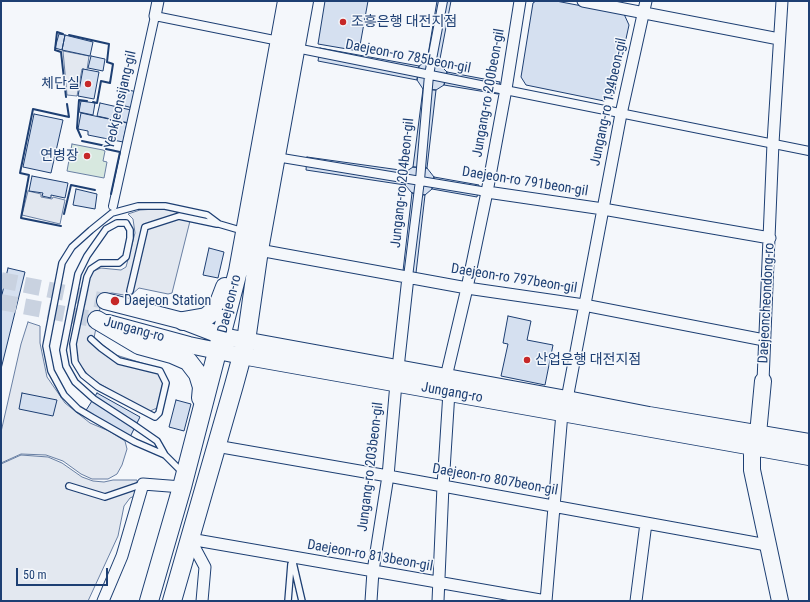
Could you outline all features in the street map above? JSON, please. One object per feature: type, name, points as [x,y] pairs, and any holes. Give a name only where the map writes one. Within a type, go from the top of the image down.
[{"type":"main road","name":"Daejeon-ro","points":[[149,601],[195,438],[240,260],[287,1]]},
{"type":"main road","name":"Daejeon-ro","points":[[172,601],[244,348],[259,250],[304,1]]},
{"type":"main road","points":[[183,321],[206,317],[217,308],[227,279],[240,260]]},
{"type":"main road","name":"Jungang-ro","points":[[105,301],[183,321],[220,343]]},
{"type":"main road","points":[[97,320],[139,345],[172,354],[188,361],[198,374],[202,387],[195,438]]},
{"type":"main road","name":"Jungang-ro","points":[[97,320],[189,345],[220,343],[763,442],[809,457]]},
{"type":"main road","name":"Daejeoncheondong-ro","points":[[763,381],[763,442],[752,470],[780,601]]},
{"type":"main road","name":"Jungang-ro","points":[[763,442],[809,442]]},
{"type":"street","name":"Yeokjeonsijang-gil","points":[[113,206],[158,1]]},
{"type":"street","name":"Jungang-ro 204beon-gil","points":[[397,376],[420,180],[429,75],[443,1]]},
{"type":"street","name":"Jungang-ro 200beon-gil","points":[[438,601],[448,385],[487,192],[506,90],[520,1]]},
{"type":"street","points":[[583,1],[645,7],[780,39]]},
{"type":"street","name":"Daejeoncheondong-ro","points":[[763,381],[773,143],[782,1]]},
{"type":"street","name":"Jungang-ro 194beon-gil","points":[[546,601],[564,406],[621,114],[645,7]]},
{"type":"street","points":[[155,16],[279,42]]},
{"type":"street","name":"Daejeon-ro 785beon-gil","points":[[296,48],[809,151]]},
{"type":"street","name":"Daejeon-ro 791beon-gil","points":[[276,157],[487,192],[603,209],[770,238]]},
{"type":"street","name":"Daejeon-ro 797beon-gil","points":[[259,250],[408,276],[467,288],[584,305],[764,340]]},
{"type":"street","name":"Jungang-ro 203beon-gil","points":[[371,601],[373,571],[388,476],[397,376]]},
{"type":"street","name":"Daejeon-ro 807beon-gil","points":[[216,446],[767,545]]},
{"type":"street","points":[[103,601],[122,556],[143,484],[183,481]]},
{"type":"street","points":[[636,601],[646,523]]},
{"type":"street","points":[[190,539],[205,567],[202,601]]},
{"type":"street","name":"Daejeon-ro 813beon-gil","points":[[190,539],[292,558],[546,601]]},
{"type":"lane","points":[[166,455],[135,442],[78,408],[64,395],[51,371],[46,346],[62,262],[72,246],[112,213],[138,206],[165,206],[207,215],[219,224]]},
{"type":"lane","points":[[130,291],[145,227],[179,216],[245,231]]},
{"type":"lane","points":[[91,339],[119,361],[160,371],[166,383],[159,413],[155,417],[98,387],[83,375],[75,362],[73,344],[86,277],[91,269],[100,263],[119,263],[126,257],[130,238],[130,230],[126,223],[117,223],[106,229],[87,256],[78,274],[63,350],[66,366],[75,382],[94,399],[157,441],[183,481]]},
{"type":"lane","points":[[69,486],[105,496],[143,484]]},
{"type":"lane","points":[[288,601],[292,558]]},
{"type":"lane","points":[[292,558],[302,601]]},
{"type":"shaded area","points":[[63,51],[89,56],[87,70],[82,69],[77,96],[67,95]]},
{"type":"shaded area","name":"연병장","points":[[72,144],[105,151],[103,161],[107,162],[104,178],[67,171]]},
{"type":"shaded area","points":[[28,191],[41,194],[41,197],[52,199],[53,197],[65,200],[60,224],[22,215]]},
{"type":"shaded area","points":[[171,209],[192,213],[172,293],[168,294],[139,288],[130,296],[112,293],[105,294],[102,298],[94,338],[116,355],[161,369],[164,378],[157,408],[148,412],[100,384],[88,375],[78,362],[75,349],[85,294],[91,272],[101,268],[121,270],[126,267],[135,233],[133,219],[128,214],[140,210]]},
{"type":"shaded area","points":[[28,322],[40,326],[40,343],[47,377],[65,403],[90,423],[109,431],[125,441],[127,449],[122,465],[117,474],[108,479],[92,479],[81,474],[63,461],[46,455],[21,454],[1,463],[1,432],[21,344]]},
{"type":"shaded area","points":[[21,455],[48,457],[62,463],[82,477],[93,481],[104,482],[113,480],[137,480],[137,495],[130,498],[124,506],[118,536],[88,601],[1,601],[1,464]]},
{"type":"building","name":"조흥은행 대전지점","points":[[325,1],[368,1],[359,51],[318,44]]},
{"type":"building","points":[[437,1],[451,1],[439,64],[427,61]]},
{"type":"building","points":[[536,1],[556,1],[624,14],[629,25],[614,94],[604,101],[526,85],[521,77],[533,3]]},
{"type":"building","points":[[59,34],[65,35],[62,50],[55,48]]},
{"type":"building","points":[[65,35],[93,42],[90,56],[62,50]]},
{"type":"building","points":[[320,48],[419,66],[417,80],[318,61]]},
{"type":"building","points":[[91,56],[105,59],[103,71],[88,68]]},
{"type":"building","points":[[427,61],[439,64],[447,72],[444,85],[436,90],[423,89],[417,80],[419,66]]},
{"type":"building","name":"체단실","points":[[83,69],[99,72],[94,99],[78,96]]},
{"type":"building","points":[[447,72],[500,82],[498,94],[444,85]]},
{"type":"building","points":[[120,88],[137,92],[133,108],[117,104]]},
{"type":"building","points":[[423,89],[436,90],[427,168],[413,167]]},
{"type":"building","points":[[81,101],[95,103],[93,115],[79,112]]},
{"type":"building","points":[[100,103],[131,110],[129,123],[97,116]]},
{"type":"building","points":[[81,113],[127,123],[123,142],[88,135],[88,131],[78,129]]},
{"type":"building","points":[[34,114],[63,120],[51,173],[23,167]]},
{"type":"building","points":[[307,157],[407,171],[405,185],[306,170]]},
{"type":"building","points":[[413,167],[427,168],[434,177],[432,189],[425,195],[412,193],[405,185],[407,171]]},
{"type":"building","points":[[32,176],[68,183],[65,198],[51,195],[51,198],[42,196],[43,193],[29,191]]},
{"type":"building","points":[[434,177],[479,185],[477,197],[432,189]]},
{"type":"building","points":[[76,189],[97,194],[95,209],[73,205]]},
{"type":"building","points":[[412,193],[425,195],[416,273],[403,271]]},
{"type":"building","points":[[209,248],[224,252],[218,278],[203,275]]},
{"type":"building","points":[[8,268],[25,272],[1,369],[1,299]]},
{"type":"building","name":"산업은행 대전지점","points":[[508,316],[531,321],[527,340],[553,345],[545,385],[501,376],[508,344],[503,343]]},
{"type":"building","points":[[22,393],[57,400],[53,416],[19,409]]},
{"type":"building","points":[[97,393],[140,417],[128,441],[85,412]]},
{"type":"building","points":[[176,400],[191,404],[184,431],[169,427]]},
{"type":"tunnel","points":[[1,280],[105,301]]},
{"type":"tunnel","points":[[1,302],[97,320]]},
{"type":"wall","points":[[63,34],[57,32],[55,50],[61,52],[66,97]]},
{"type":"wall","points":[[69,35],[109,44],[107,62],[113,64],[110,83],[101,81],[97,103],[93,102]]},
{"type":"wall","points":[[81,137],[77,128],[79,100],[87,101]]},
{"type":"wall","points":[[61,226],[21,218],[29,175],[20,173],[33,109],[69,117],[67,104]]},
{"type":"wall","points":[[82,141],[106,146],[106,149],[120,152],[111,194]]},
{"type":"wall","points":[[64,214],[71,185],[95,190]]},
{"type":"place","name":"조흥은행 대전지점","points":[[343,22]]},
{"type":"place","name":"체단실","points":[[88,84]]},
{"type":"place","name":"연병장","points":[[87,156]]},
{"type":"place","name":"Daejeon Station","points":[[115,301]]},
{"type":"place","name":"산업은행 대전지점","points":[[527,360]]}]
